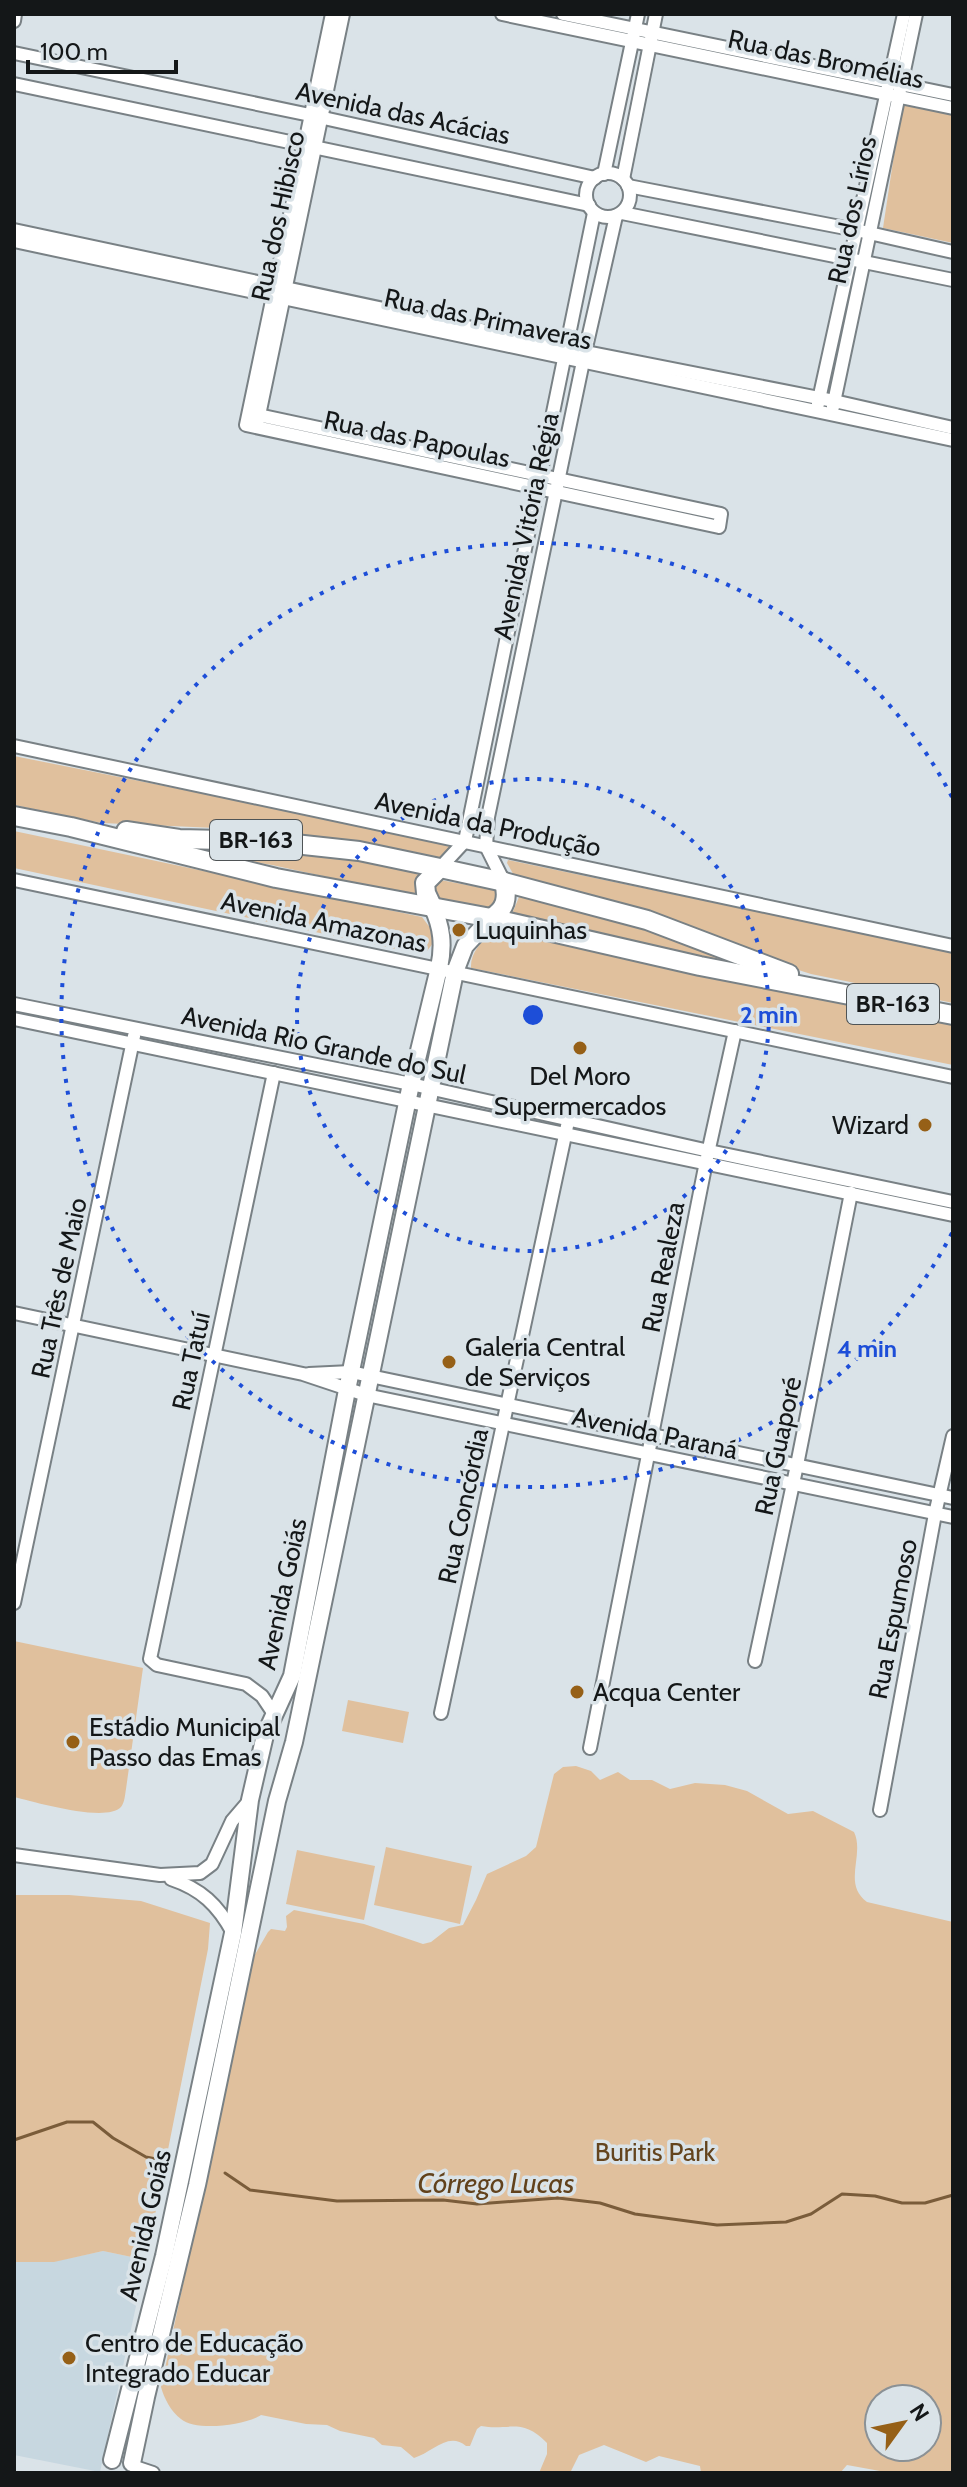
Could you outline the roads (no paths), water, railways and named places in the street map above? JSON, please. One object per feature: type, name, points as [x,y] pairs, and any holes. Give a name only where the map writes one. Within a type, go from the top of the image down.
[{"type":"highway","name":"BR-163","points":[[14,816],[71,827],[276,878],[432,906],[700,966],[953,1015]]},
{"type":"highway","name":"BR-163","points":[[71,827],[80,825],[179,839],[267,841],[359,851],[440,868],[647,920],[832,992]]},
{"type":"highway","points":[[432,906],[425,883],[440,868]]},
{"type":"highway","points":[[491,918],[501,912],[505,905],[507,892],[504,882]]},
{"type":"main road","points":[[432,906],[441,930],[447,970]]},
{"type":"main road","points":[[447,970],[491,918]]},
{"type":"main road","name":"Avenida Goiás","points":[[108,2466],[164,2256],[233,1933],[251,1796],[265,1735],[292,1676],[347,1390],[411,1084],[447,970]]},
{"type":"main road","name":"Avenida Goiás","points":[[134,2468],[146,2397],[197,2185],[277,1801],[297,1727],[426,1107],[447,970]]},
{"type":"main road","points":[[274,1714],[284,1716],[297,1727]]},
{"type":"main road","points":[[251,1796],[277,1801]]},
{"type":"main road","points":[[108,2466],[120,2457],[134,2468]]},
{"type":"street","points":[[14,21],[15,14]]},
{"type":"street","name":"Rua dos Hibisco","points":[[252,420],[316,116],[332,14]]},
{"type":"street","name":"Rua dos Hibisco","points":[[316,116],[343,14]]},
{"type":"street","name":"Rua das Bromélias","points":[[502,14],[650,39],[894,89],[953,95]]},
{"type":"street","name":"Rua das Bromélias","points":[[563,14],[634,36]]},
{"type":"street","points":[[638,14],[599,176],[588,189],[591,209],[602,216],[619,214],[953,280]]},
{"type":"street","points":[[619,214],[631,196],[626,183],[656,14]]},
{"type":"street","name":"Rua dos Lírios","points":[[832,408],[869,234],[904,14]]},
{"type":"street","name":"Rua dos Lírios","points":[[817,405],[856,230],[916,14]]},
{"type":"street","name":"Avenida das Acácias","points":[[14,53],[599,176]]},
{"type":"street","name":"Avenida das Acácias","points":[[14,84],[591,209]]},
{"type":"street","name":"Rua das Bromélias","points":[[894,89],[953,108]]},
{"type":"street","points":[[599,176],[611,174],[626,183],[953,252]]},
{"type":"street","name":"Avenida Vitória Régia","points":[[465,841],[565,353],[591,209]]},
{"type":"street","name":"Avenida Vitória Régia","points":[[486,846],[488,817],[584,357],[619,214]]},
{"type":"street","name":"Rua das Primaveras","points":[[14,230],[280,292],[565,353],[832,408],[953,428]]},
{"type":"street","name":"Rua das Primaveras","points":[[14,241],[280,292]]},
{"type":"street","name":"Rua das Primaveras","points":[[832,408],[953,440]]},
{"type":"street","name":"Rua das Papoulas","points":[[252,420],[720,520]]},
{"type":"street","name":"Avenida da Produção","points":[[14,746],[953,946]]},
{"type":"street","points":[[440,868],[465,841]]},
{"type":"street","points":[[486,846],[504,882]]},
{"type":"street","name":"Avenida Amazonas","points":[[14,880],[953,1077]]},
{"type":"street","name":"Avenida Rio Grande do Sul","points":[[14,1004],[411,1084],[567,1126],[707,1156],[953,1202]]},
{"type":"street","name":"Avenida Rio Grande do Sul","points":[[14,1019],[426,1107],[567,1126]]},
{"type":"street","name":"Rua Três de Maio","points":[[14,1603],[136,1029]]},
{"type":"street","name":"Rua Realeza","points":[[590,1748],[707,1156],[735,1031]]},
{"type":"street","name":"Rua Tatuí","points":[[274,1073],[150,1659],[157,1665],[246,1684],[262,1696],[274,1714]]},
{"type":"street","name":"Rua Concórdia","points":[[441,1713],[567,1126]]},
{"type":"street","name":"Avenida Rio Grande do Sul","points":[[707,1156],[953,1215]]},
{"type":"street","name":"Rua Guaporé","points":[[755,1661],[851,1193]]},
{"type":"street","name":"Avenida Paraná","points":[[14,1313],[303,1374],[366,1395],[953,1517]]},
{"type":"street","name":"Avenida Paraná","points":[[303,1374],[351,1372],[946,1497]]},
{"type":"street","name":"Rua Espumoso","points":[[880,1810],[935,1514],[946,1497],[953,1436]]},
{"type":"street","points":[[14,1855],[160,1875],[192,1875],[207,1870],[221,1848],[232,1821],[251,1796]]},
{"type":"street","points":[[160,1875],[197,1889],[218,1909],[233,1933]]},
{"type":"street","points":[[134,2468],[153,2473]]},
{"type":"waterway","name":"Córrego Lucas","points":[[14,2140],[67,2122],[93,2122],[146,2157],[161,2160]]},
{"type":"waterway","name":"Córrego Lucas","points":[[225,2173],[250,2190],[337,2201],[443,2200],[477,2204],[558,2198],[600,2203],[635,2214],[717,2225],[786,2222],[811,2214],[842,2194],[875,2196],[902,2203],[925,2203],[953,2195]]},
{"type":"place","name":"Luquinhas","points":[[459,930]]},
{"type":"place","name":"Del Moro Supermercados","points":[[580,1048]]},
{"type":"place","name":"Wizard","points":[[925,1125]]},
{"type":"place","name":"Galeria Central de Serviços","points":[[449,1362]]},
{"type":"place","name":"Acqua Center","points":[[577,1692]]},
{"type":"place","name":"Estádio Municipal Passo das Emas","points":[[73,1742]]},
{"type":"place","name":"Centro de Educação Integrado Educar","points":[[69,2358]]},
{"type":"park label","name":"Buritis Park","points":[[655,2152]]}]
